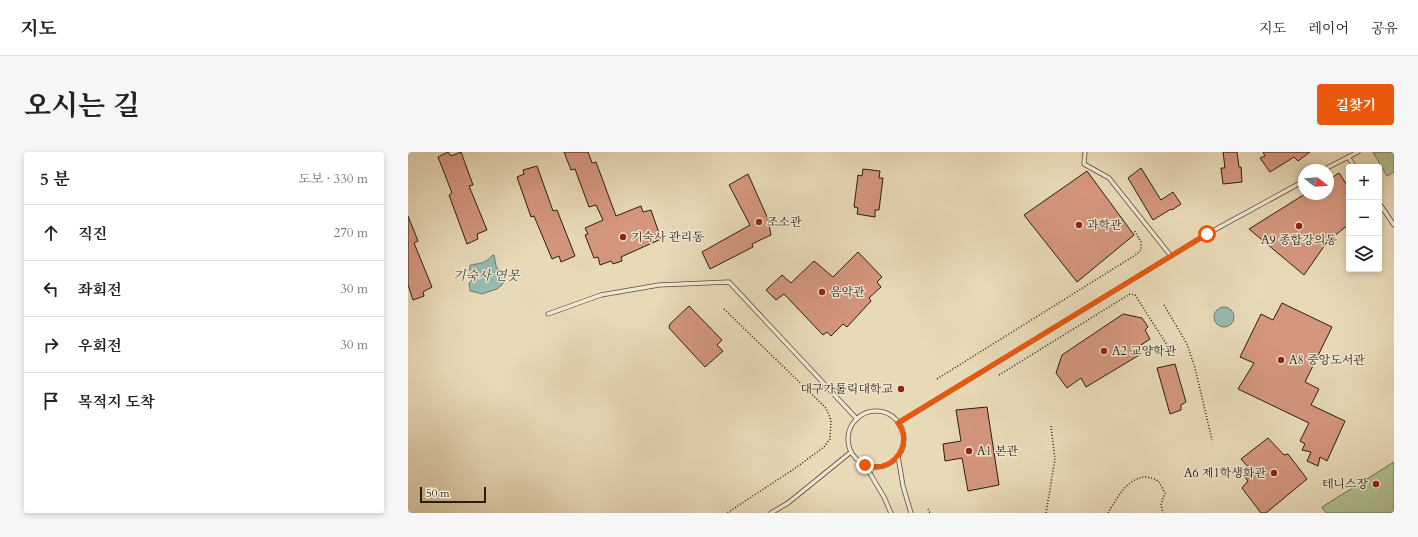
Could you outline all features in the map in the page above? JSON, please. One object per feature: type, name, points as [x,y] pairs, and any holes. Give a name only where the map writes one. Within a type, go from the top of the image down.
[{"type":"lane","points":[[1085,152],[1084,164],[1109,178],[1171,256]]},
{"type":"lane","points":[[1334,164],[1358,152]]},
{"type":"lane","points":[[1348,157],[1353,164]]},
{"type":"lane","points":[[898,423],[1207,234],[1298,184]]},
{"type":"lane","points":[[1382,207],[1394,225]]},
{"type":"lane","points":[[548,314],[601,295],[659,285],[729,282],[857,419]]},
{"type":"lane","points":[[868,412],[884,412],[898,423],[904,439],[902,449],[898,456],[891,462],[882,466],[874,467],[865,465],[857,460],[851,452],[848,444],[852,424],[868,412]]},
{"type":"lane","points":[[771,513],[788,503],[851,452]]},
{"type":"lane","points":[[898,456],[903,486],[911,513]]},
{"type":"lane","points":[[865,465],[884,497],[891,513]]},
{"type":"path","points":[[937,379],[1137,254],[1141,250],[1141,242],[1134,230]]},
{"type":"path","points":[[999,375],[1130,294],[1135,295],[1167,345]]},
{"type":"path","points":[[1164,305],[1187,344],[1195,368],[1212,440]]},
{"type":"path","points":[[724,309],[826,408],[831,420],[830,439],[824,447],[794,470],[727,513]]},
{"type":"path","points":[[1046,513],[1055,459],[1051,426]]},
{"type":"path","points":[[1108,513],[1114,503],[1134,479],[1143,477],[1151,478],[1158,482],[1164,494],[1161,504],[1163,513]]},
{"type":"path","points":[[928,509],[930,513]]},
{"type":"green space","points":[[1373,152],[1394,152],[1394,172],[1387,176],[1382,167],[1382,164],[1380,164]]},
{"type":"green space","name":"테니스장","points":[[1394,462],[1394,513],[1326,513],[1322,507]]},
{"type":"water","name":"기숙사 연못","points":[[494,255],[496,266],[505,280],[502,285],[497,289],[482,294],[470,291],[469,283],[472,280],[470,265],[484,262]]},
{"type":"water","points":[[1224,307],[1231,310],[1234,317],[1231,324],[1224,327],[1217,324],[1214,317],[1217,310]]},
{"type":"building","points":[[448,152],[451,156],[461,152],[473,185],[469,186],[487,230],[477,234],[478,239],[467,244],[449,195],[452,193],[438,157]]},
{"type":"building","name":"기숙사 관리동","points":[[564,152],[588,152],[592,163],[596,162],[616,216],[641,206],[643,212],[651,210],[661,239],[621,257],[622,261],[613,264],[611,261],[600,265],[598,257],[594,258],[585,235],[588,234],[585,228],[603,220],[596,205],[589,207],[575,169],[571,170]]},
{"type":"building","points":[[1223,152],[1237,152],[1239,167],[1241,167],[1242,182],[1223,184],[1221,168],[1225,168]]},
{"type":"building","points":[[1263,152],[1310,152],[1298,161],[1294,157],[1270,172],[1260,158],[1265,156]]},
{"type":"building","points":[[537,166],[553,211],[557,210],[575,256],[561,262],[559,256],[552,259],[534,216],[531,217],[517,177],[524,174],[523,170]]},
{"type":"building","points":[[1141,168],[1161,200],[1173,192],[1181,204],[1153,220],[1128,178]]},
{"type":"building","points":[[863,169],[880,171],[879,178],[883,178],[879,210],[875,210],[875,217],[857,214],[858,208],[854,207],[858,175],[862,176]]},
{"type":"building","name":"과학관","points":[[1087,171],[1134,235],[1077,282],[1024,215]]},
{"type":"building","name":"A9 종합강의동","points":[[1339,173],[1346,184],[1346,226],[1327,242],[1304,275],[1249,229],[1298,198],[1298,200],[1334,200],[1334,176]]},
{"type":"building","name":"조소관","points":[[748,174],[768,219],[771,235],[752,244],[753,247],[710,269],[702,252],[750,225],[729,185]]},
{"type":"building","points":[[408,216],[418,241],[414,243],[432,287],[423,292],[424,296],[413,300],[408,285]]},
{"type":"building","name":"음악관","points":[[858,252],[882,277],[877,282],[881,287],[869,298],[871,301],[847,327],[843,324],[831,336],[827,332],[823,335],[784,294],[776,300],[766,290],[782,275],[791,283],[814,261],[833,277]]},
{"type":"building","name":"A8 중앙도서관","points":[[1282,303],[1332,327],[1305,382],[1319,389],[1311,405],[1345,421],[1327,461],[1320,457],[1318,466],[1307,461],[1311,452],[1302,450],[1305,444],[1300,441],[1309,423],[1238,389],[1254,363],[1240,357],[1261,314],[1273,320]]},
{"type":"building","points":[[689,306],[722,340],[717,345],[723,351],[705,367],[669,328],[670,324]]},
{"type":"building","name":"A2 교양학관","points":[[1123,314],[1142,318],[1148,327],[1145,330],[1150,339],[1138,347],[1141,354],[1086,387],[1081,378],[1067,388],[1056,373],[1062,355]]},
{"type":"building","points":[[1175,364],[1186,402],[1181,405],[1181,410],[1170,414],[1157,368]]},
{"type":"building","name":"A1 본관","points":[[987,407],[999,485],[968,491],[962,458],[945,461],[943,444],[961,441],[956,410]]},
{"type":"building","name":"A6 제1학생화관","points":[[1268,438],[1284,455],[1288,454],[1307,479],[1266,513],[1261,513],[1242,488],[1248,481],[1244,476],[1250,469],[1241,459]]},
{"type":"place","name":"조소관","points":[[759,222]]},
{"type":"place","name":"과학관","points":[[1079,225]]},
{"type":"place","name":"A9 종합강의동","points":[[1299,226]]},
{"type":"place","name":"기숙사 관리동","points":[[623,237]]},
{"type":"place","name":"음악관","points":[[822,292]]},
{"type":"place","name":"A2 교양학관","points":[[1104,351]]},
{"type":"place","name":"A8 중앙도서관","points":[[1281,360]]},
{"type":"place","name":"대구가톨릭대학교","points":[[901,389]]},
{"type":"place","name":"A1 본관","points":[[969,451]]},
{"type":"place","name":"A6 제1학생화관","points":[[1274,473]]},
{"type":"place","name":"테니스장","points":[[1376,484]]},
{"type":"route","points":[[865,465],[874,467],[882,466],[891,462],[898,456],[902,449],[904,439],[898,423],[1207,234]]}]
